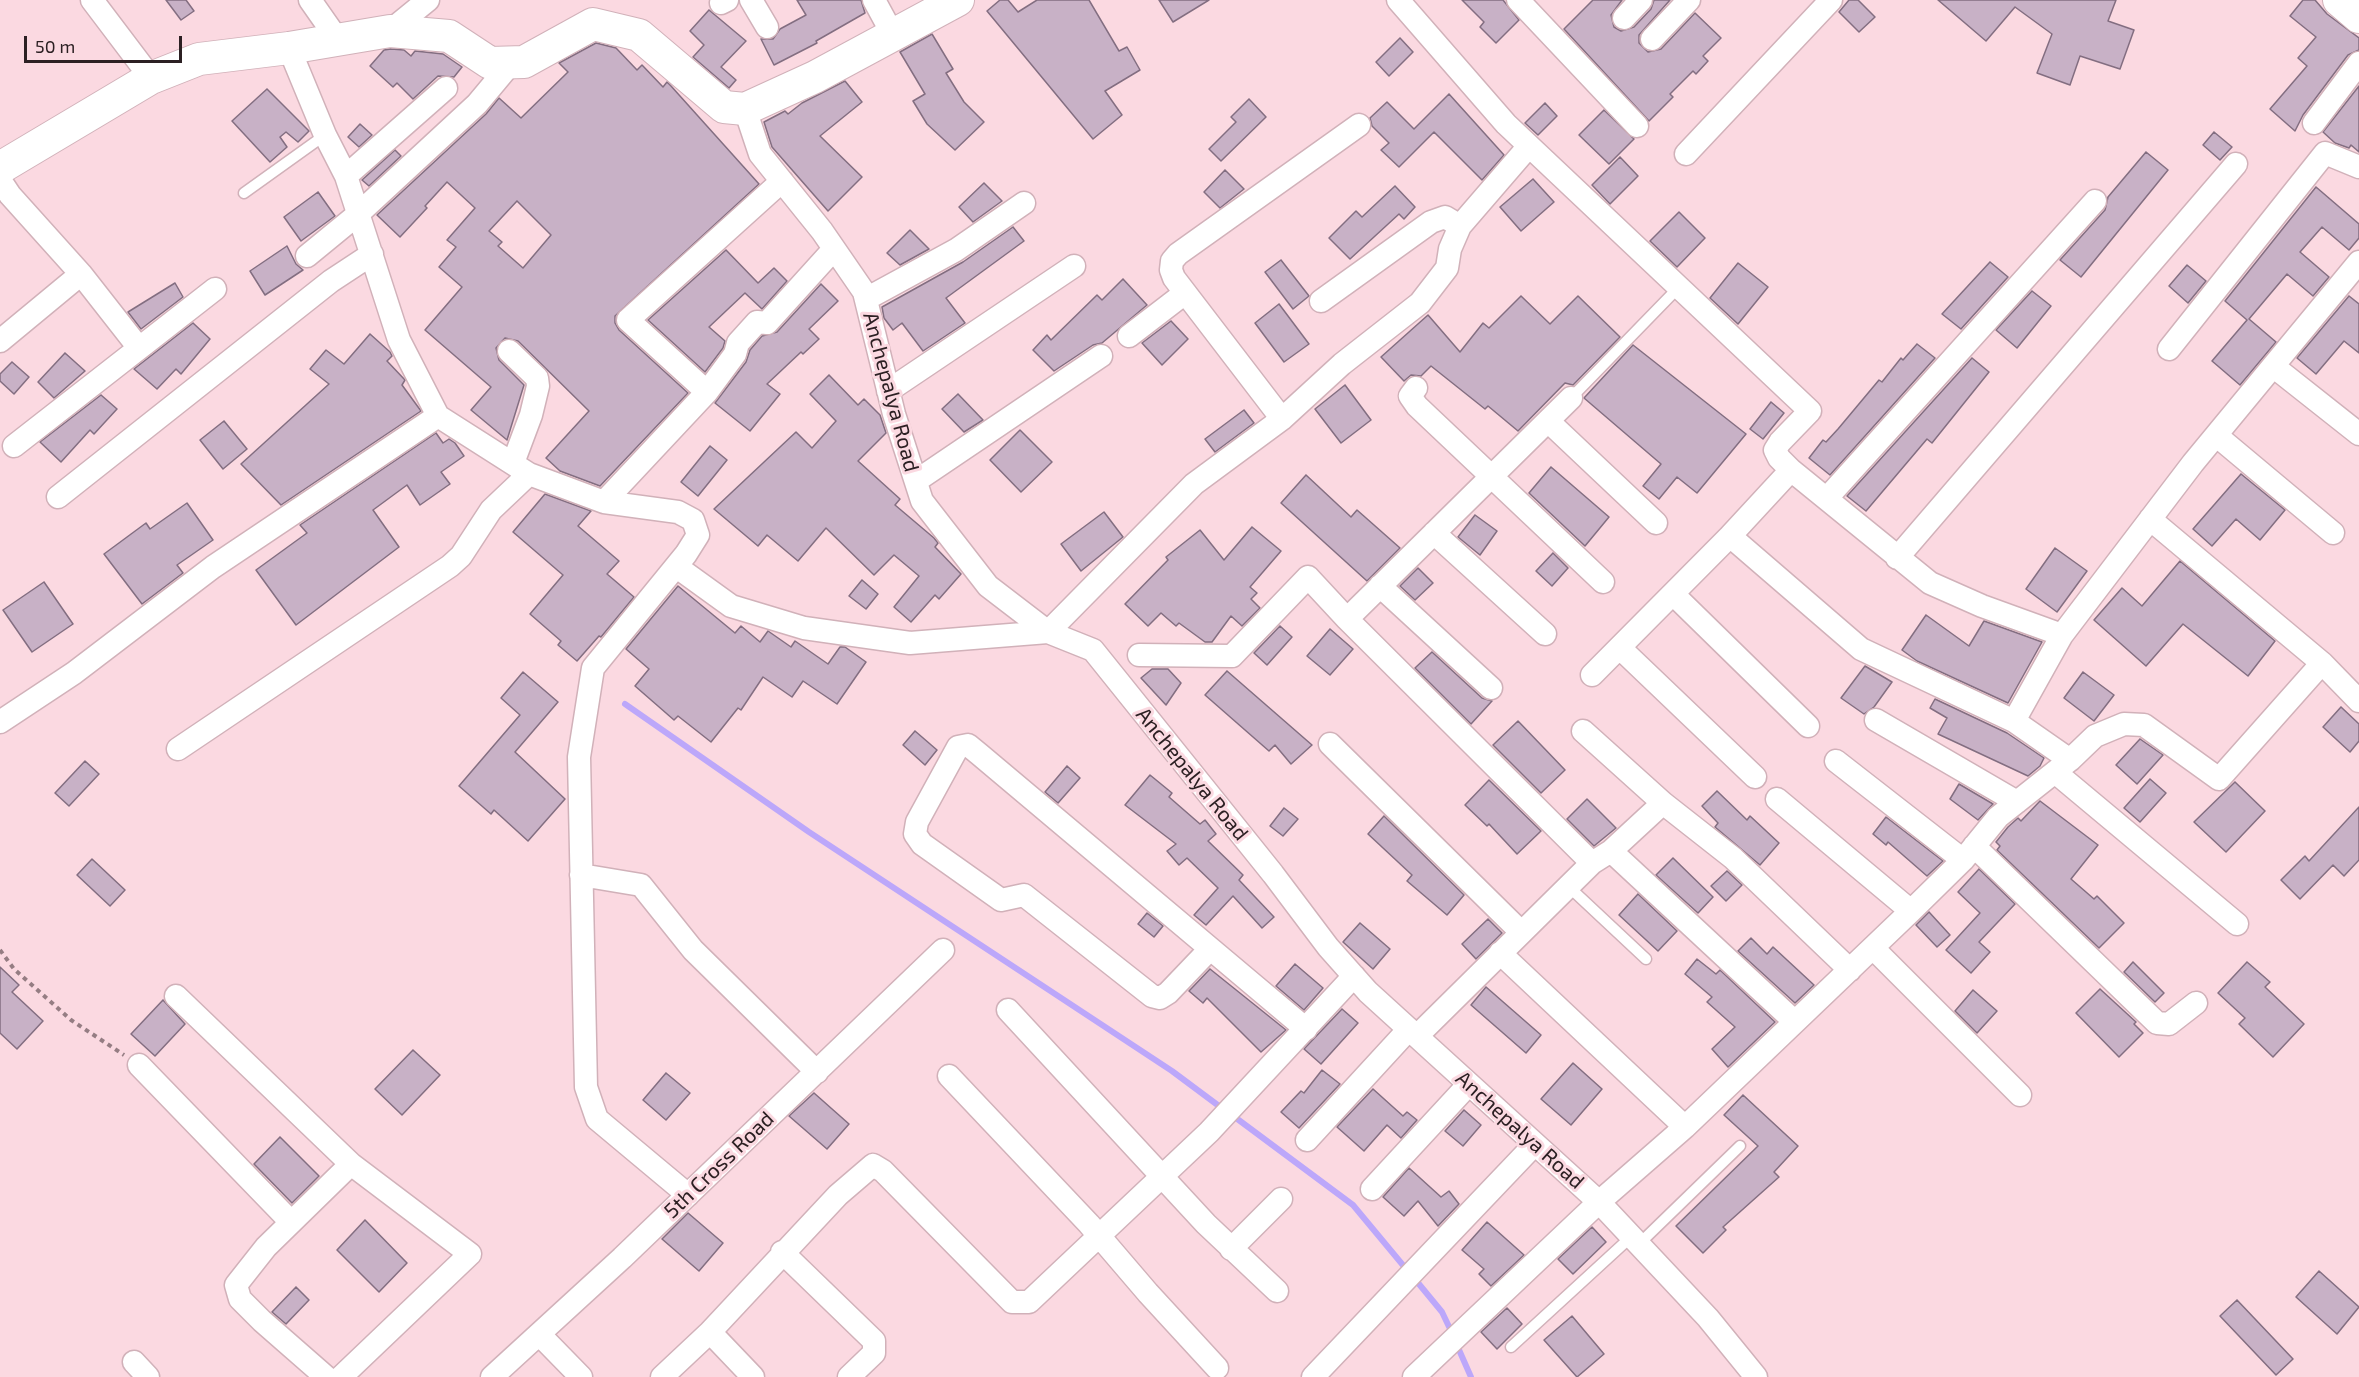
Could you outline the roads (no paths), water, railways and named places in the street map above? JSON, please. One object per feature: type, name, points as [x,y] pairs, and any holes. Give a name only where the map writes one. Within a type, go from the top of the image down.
[{"type":"street","points":[[92,0],[151,78]]},
{"type":"street","points":[[310,0],[338,40]]},
{"type":"street","points":[[390,31],[428,0]]},
{"type":"street","points":[[751,0],[766,27]]},
{"type":"street","points":[[874,0],[893,35]]},
{"type":"street","points":[[0,168],[151,78],[199,59],[289,48],[390,31],[449,36],[490,63],[524,62],[593,24],[639,35],[724,107],[745,109],[815,77],[958,0]]},
{"type":"street","points":[[1398,0],[1506,124],[1810,411],[1775,450],[1779,458],[1791,470],[1896,558],[1930,583],[1982,606],[2062,635]]},
{"type":"street","points":[[1518,0],[1636,126]]},
{"type":"street","points":[[1624,18],[1641,0]]},
{"type":"street","points":[[1652,39],[1689,0]]},
{"type":"street","points":[[1686,154],[1831,0]]},
{"type":"street","points":[[2340,0],[2359,17]]},
{"type":"street","points":[[289,48],[325,135],[346,176],[399,339],[438,416],[521,468],[604,502],[678,512],[693,520],[698,535],[677,567],[593,668],[579,757],[586,1087],[597,1119],[688,1195]]},
{"type":"street","points":[[307,256],[357,215],[477,104],[512,62]]},
{"type":"street","points":[[2314,123],[2359,63]]},
{"type":"street","points":[[346,176],[446,88]]},
{"type":"street","name":"Anchepalya Road","points":[[745,109],[760,154],[834,249],[864,292],[888,391],[922,501],[988,586],[1048,632],[1093,650],[1273,874],[1328,947],[1354,976],[1413,1033],[1599,1202],[1708,1318],[1756,1377]]},
{"type":"street","points":[[1282,419],[1185,293],[1171,270],[1172,261],[1178,254],[1359,125]]},
{"type":"street","points":[[677,567],[731,606],[804,628],[910,643],[1048,632],[1194,484],[1282,419],[1342,364],[1420,303],[1447,268],[1450,249],[1460,226],[1529,146]]},
{"type":"street","points":[[2169,349],[2325,153],[2359,167]]},
{"type":"street","points":[[1896,558],[2236,164]]},
{"type":"street","points":[[0,180],[10,195],[81,274],[138,348]]},
{"type":"street","points":[[707,392],[628,320],[782,181]]},
{"type":"street","points":[[1827,498],[2095,201]]},
{"type":"street","points":[[866,299],[956,249],[1024,202]]},
{"type":"street","points":[[1321,301],[1431,222],[1445,217],[1460,226]]},
{"type":"street","points":[[604,502],[707,392],[735,354],[738,343],[757,322],[767,323],[834,249]]},
{"type":"street","points":[[58,497],[331,281],[372,254]]},
{"type":"street","points":[[2014,721],[2062,635],[2150,519],[2272,366],[2352,286],[2359,262]]},
{"type":"street","points":[[888,391],[1074,266]]},
{"type":"street","points":[[0,341],[81,274]]},
{"type":"street","points":[[14,446],[216,289]]},
{"type":"street","points":[[1129,336],[1185,293]]},
{"type":"street","points":[[178,749],[450,566],[461,556],[521,468],[538,386],[537,378],[509,351]]},
{"type":"street","points":[[916,481],[1101,356]]},
{"type":"street","points":[[2272,366],[2359,434]]},
{"type":"street","points":[[1416,388],[1410,396],[1413,402],[1603,582]]},
{"type":"street","points":[[1347,619],[1571,398]]},
{"type":"street","points":[[1,719],[74,673],[213,567],[438,416]]},
{"type":"street","points":[[1548,421],[1656,523]]},
{"type":"street","points":[[2217,436],[2333,532]]},
{"type":"street","points":[[1592,675],[1730,536],[1791,470]]},
{"type":"street","points":[[2150,519],[2322,663],[2359,701]]},
{"type":"street","points":[[1434,533],[1545,634]]},
{"type":"street","points":[[1730,536],[1861,649],[2014,721],[2237,924]]},
{"type":"street","points":[[1139,655],[1232,656],[1308,577],[1347,619],[1601,857],[1794,1021]]},
{"type":"street","points":[[1380,586],[1491,688]]},
{"type":"street","points":[[1673,594],[1808,726]]},
{"type":"street","points":[[1620,648],[1755,777]]},
{"type":"street","points":[[1414,1377],[1599,1202],[1685,1127],[1873,948],[1969,853],[1998,817],[2063,766],[2095,736],[2124,724],[2144,725],[2219,779],[2322,663]]},
{"type":"street","points":[[1876,720],[2017,802]]},
{"type":"street","points":[[1582,731],[1663,803],[1733,858],[1850,970]]},
{"type":"street","points":[[1330,744],[1521,932]]},
{"type":"street","points":[[1210,948],[1168,993],[1160,998],[1152,996],[1024,895],[1001,900],[922,844],[915,834],[917,822],[958,747],[968,745],[1210,948],[1306,1029]]},
{"type":"street","points":[[1836,761],[1969,853],[2157,1023],[2169,1024],[2196,1003]]},
{"type":"street","points":[[1777,799],[1911,911]]},
{"type":"street","points":[[1307,1140],[1413,1033],[1500,953],[1568,886],[1663,803]]},
{"type":"street","points":[[581,875],[641,885],[693,950],[817,1072]]},
{"type":"street","points":[[1873,948],[2020,1095]]},
{"type":"street","name":"5th Cross Road","points":[[492,1377],[688,1195],[943,950]]},
{"type":"street","points":[[1500,953],[1685,1127]]},
{"type":"street","points":[[662,1377],[710,1332],[782,1252],[849,1184],[873,1165],[883,1171],[1012,1302],[1029,1302],[1209,1132],[1245,1090],[1306,1029],[1354,976]]},
{"type":"street","points":[[176,996],[351,1164],[470,1254],[341,1377]]},
{"type":"street","points":[[1008,1010],[1163,1177],[1232,1249],[1277,1291]]},
{"type":"street","points":[[139,1065],[291,1222]]},
{"type":"street","points":[[949,1076],[1217,1368]]},
{"type":"street","points":[[1372,1189],[1469,1084]]},
{"type":"street","points":[[1313,1377],[1535,1144]]},
{"type":"street","points":[[326,1377],[240,1299],[236,1285],[240,1276],[291,1222],[351,1164]]},
{"type":"street","points":[[1232,1249],[1281,1199]]},
{"type":"street","points":[[782,1252],[874,1341],[874,1353],[849,1377]]},
{"type":"street","points":[[710,1332],[753,1377]]},
{"type":"street","points":[[539,1334],[581,1377]]},
{"type":"lane","points":[[244,193],[325,135]]},
{"type":"lane","points":[[1571,398],[1679,287]]},
{"type":"lane","points":[[1568,886],[1646,959]]},
{"type":"lane","points":[[1511,1347],[1740,1146]]},
{"type":"waterway","points":[[625,704],[809,832],[1172,1071],[1223,1109]]},
{"type":"waterway","points":[[1232,1115],[1353,1205],[1407,1270]]},
{"type":"waterway","points":[[1414,1278],[1442,1312],[1452,1333]]},
{"type":"waterway","points":[[1456,1343],[1471,1377]]}]
